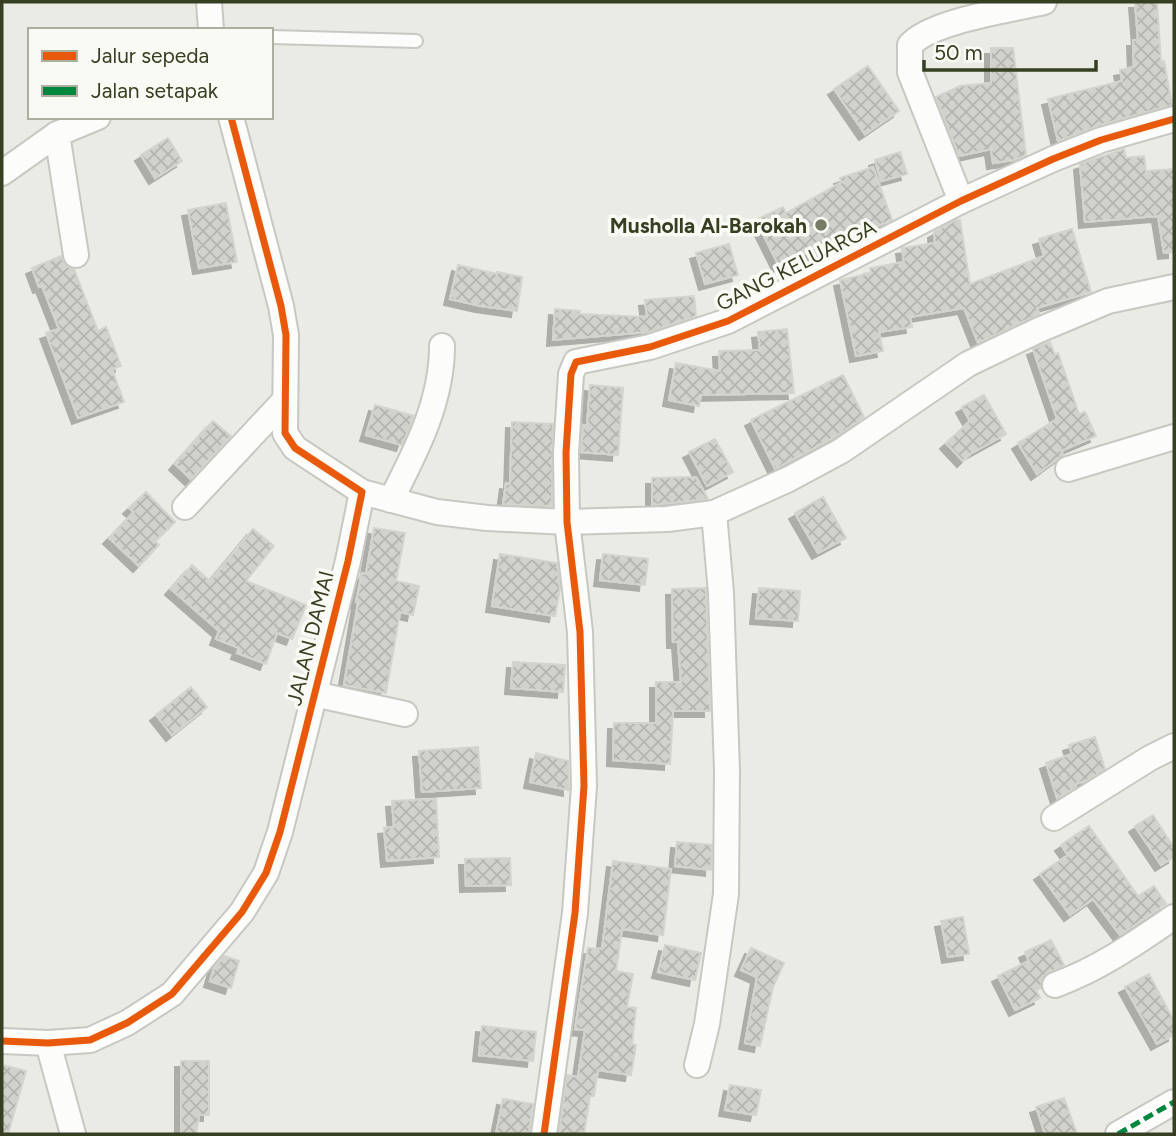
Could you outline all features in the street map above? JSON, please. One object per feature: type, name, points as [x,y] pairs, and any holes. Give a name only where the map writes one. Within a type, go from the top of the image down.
[{"type":"street","points":[[209,2],[211,28]]},
{"type":"street","points":[[961,201],[910,72],[910,45],[917,37],[934,29],[1044,2]]},
{"type":"street","points":[[2,173],[58,134],[93,119]]},
{"type":"street","points":[[232,119],[281,306],[286,335],[283,422],[288,441],[362,492],[450,514],[567,522],[667,519],[714,513],[789,479],[841,451],[968,364],[1038,330],[1108,301],[1174,287]]},
{"type":"street","name":"GANG KELUARGA","points":[[567,522],[566,453],[571,374],[576,362],[650,347],[728,321],[961,201],[1101,140],[1174,119]]},
{"type":"street","points":[[58,134],[76,255]]},
{"type":"street","points":[[391,500],[416,451],[430,414],[442,371],[442,346]]},
{"type":"street","points":[[185,507],[283,402]]},
{"type":"street","points":[[1068,468],[1174,437]]},
{"type":"street","name":"JALAN DAMAI","points":[[2,1041],[48,1043],[90,1040],[127,1023],[172,995],[242,912],[266,873],[276,842],[348,561],[362,492]]},
{"type":"street","points":[[697,1066],[707,1024],[726,894],[727,771],[721,593],[714,513]]},
{"type":"street","points":[[544,1134],[575,913],[584,786],[580,632],[567,522]]},
{"type":"street","points":[[314,694],[405,714]]},
{"type":"street","points":[[1054,818],[1174,746]]},
{"type":"street","points":[[1055,985],[1083,975],[1174,916]]},
{"type":"street","points":[[48,1043],[73,1134]]},
{"type":"street","points":[[1118,1134],[1174,1102]]},
{"type":"lane","points":[[273,37],[416,41]]},
{"type":"building","points":[[1135,2],[1157,2],[1161,62],[1164,61],[1172,105],[1097,126],[1058,141],[1048,99],[1122,81],[1120,70],[1134,67],[1133,40],[1138,40]]},
{"type":"building","points":[[991,48],[1013,48],[1026,155],[993,163],[991,149],[959,156],[936,97],[960,86],[991,83]]},
{"type":"building","points":[[868,66],[899,111],[865,134],[834,89]]},
{"type":"building","points":[[168,138],[182,161],[155,178],[141,155]]},
{"type":"building","points":[[1124,149],[1126,158],[1144,156],[1146,171],[1174,169],[1174,252],[1164,253],[1158,216],[1085,222],[1080,164]]},
{"type":"building","points":[[900,152],[907,174],[881,181],[875,160]]},
{"type":"building","points":[[873,167],[892,220],[865,231],[815,259],[810,251],[779,266],[756,220],[783,207],[786,213],[842,182],[840,178]]},
{"type":"building","points":[[226,203],[237,262],[199,268],[188,210]]},
{"type":"building","points":[[960,220],[970,284],[1044,256],[1039,239],[1072,229],[1091,292],[1037,308],[1039,314],[978,343],[964,308],[910,317],[912,327],[879,332],[883,351],[856,356],[840,280],[871,273],[870,268],[904,262],[902,248],[935,243],[934,232]]},
{"type":"building","points":[[729,244],[738,275],[705,284],[696,253]]},
{"type":"building","points":[[61,256],[65,265],[74,269],[98,331],[106,327],[121,366],[112,369],[124,402],[78,418],[46,333],[59,329],[32,268]]},
{"type":"building","points":[[458,265],[522,277],[517,311],[450,299]]},
{"type":"building","points":[[694,296],[696,316],[648,332],[553,340],[555,309],[580,311],[579,314],[647,317],[645,300]]},
{"type":"building","points":[[787,329],[794,393],[701,395],[699,406],[669,400],[676,363],[720,371],[719,351],[760,350],[758,332]]},
{"type":"building","points":[[1050,342],[1055,355],[1058,353],[1079,414],[1085,412],[1096,436],[1061,451],[1063,455],[1037,474],[1018,443],[1057,419],[1033,349]]},
{"type":"building","points":[[843,375],[864,417],[833,438],[775,469],[751,420]]},
{"type":"building","points":[[590,385],[623,388],[618,455],[581,452],[583,425],[587,426]]},
{"type":"building","points":[[984,395],[1006,434],[970,454],[963,461],[946,443],[970,421],[962,407]]},
{"type":"building","points":[[375,405],[414,416],[402,445],[366,435]]},
{"type":"building","points":[[213,421],[231,436],[191,479],[175,464]]},
{"type":"building","points":[[512,422],[553,424],[552,506],[503,504],[506,483],[510,484]]},
{"type":"building","points":[[715,439],[733,472],[707,486],[689,452]]},
{"type":"building","points":[[696,477],[708,499],[652,505],[652,478]]},
{"type":"building","points":[[146,492],[175,522],[155,541],[159,545],[139,566],[109,538],[134,512],[129,508]]},
{"type":"building","points":[[823,497],[846,538],[818,553],[795,513]]},
{"type":"building","points":[[374,528],[405,533],[396,581],[419,586],[413,615],[400,612],[386,693],[344,685],[358,603],[356,602],[362,573],[366,574]]},
{"type":"building","points":[[253,529],[274,546],[246,581],[306,605],[292,639],[277,633],[266,664],[237,653],[239,648],[216,639],[219,631],[171,589],[192,565],[210,581]]},
{"type":"building","points":[[500,554],[557,563],[560,588],[555,616],[492,606]]},
{"type":"building","points":[[603,554],[648,559],[645,585],[600,580]]},
{"type":"building","points":[[706,588],[710,711],[673,711],[670,764],[613,760],[614,723],[656,723],[656,682],[681,682],[678,642],[673,642],[672,589]]},
{"type":"building","points":[[759,588],[800,591],[798,621],[756,618]]},
{"type":"building","points":[[513,662],[565,665],[563,692],[511,688]]},
{"type":"building","points":[[191,687],[207,707],[172,735],[156,715]]},
{"type":"building","points":[[1095,737],[1105,769],[1086,781],[1075,784],[1076,787],[1057,798],[1046,763],[1072,754],[1069,745]]},
{"type":"building","points":[[478,747],[481,788],[422,792],[419,751]]},
{"type":"building","points":[[536,753],[568,761],[569,790],[530,782]]},
{"type":"building","points":[[436,799],[439,857],[387,861],[384,828],[394,827],[392,801]]},
{"type":"building","points":[[1153,815],[1174,848],[1174,857],[1161,865],[1135,826]]},
{"type":"building","points":[[1089,826],[1138,896],[1154,886],[1166,904],[1120,935],[1093,899],[1070,915],[1040,874],[1068,855],[1061,845]]},
{"type":"building","points":[[677,842],[712,845],[711,870],[675,866]]},
{"type":"building","points":[[510,858],[511,885],[466,886],[465,859]]},
{"type":"building","points":[[613,861],[671,869],[663,935],[622,929],[616,971],[633,974],[627,1007],[636,1008],[632,1044],[636,1045],[631,1075],[598,1070],[594,1096],[590,1096],[584,1134],[559,1134],[567,1075],[578,1077],[585,1030],[575,1029],[588,948],[602,949]]},
{"type":"building","points":[[963,917],[969,954],[948,957],[941,921]]},
{"type":"building","points":[[1051,940],[1064,965],[1043,976],[1041,988],[1036,990],[1040,998],[1015,1010],[998,976],[1029,961],[1025,952]]},
{"type":"building","points":[[665,945],[701,953],[695,980],[658,972]]},
{"type":"building","points":[[751,948],[784,963],[773,987],[760,1046],[745,1043],[757,977],[741,970]]},
{"type":"building","points":[[224,956],[239,961],[231,988],[210,981],[214,968]]},
{"type":"building","points":[[1149,974],[1174,1021],[1174,1035],[1157,1044],[1125,987]]},
{"type":"building","points":[[482,1026],[536,1032],[533,1061],[479,1055]]},
{"type":"building","points":[[181,1061],[209,1061],[209,1115],[199,1115],[196,1134],[181,1134]]},
{"type":"building","points":[[2,1065],[26,1071],[8,1134],[2,1134]]},
{"type":"building","points":[[730,1085],[761,1090],[756,1115],[725,1110]]},
{"type":"building","points":[[1064,1098],[1077,1134],[1045,1134],[1036,1107]]},
{"type":"building","points":[[503,1099],[533,1104],[529,1134],[496,1134]]},
{"type":"marked path","points":[[1118,1134],[1174,1102]]},
{"type":"cycle path","points":[[2,1041],[48,1043],[90,1040],[127,1023],[172,994],[242,912],[266,873],[280,832],[348,561],[362,492],[295,448],[285,433],[286,335],[281,306],[232,119]]},
{"type":"cycle path","points":[[544,1134],[575,913],[584,786],[580,632],[567,522],[566,453],[571,374],[576,362],[650,347],[728,321],[961,201],[1053,159],[1101,140],[1174,119]]},
{"type":"place","name":"Musholla Al-Barokah","points":[[821,225]]}]
